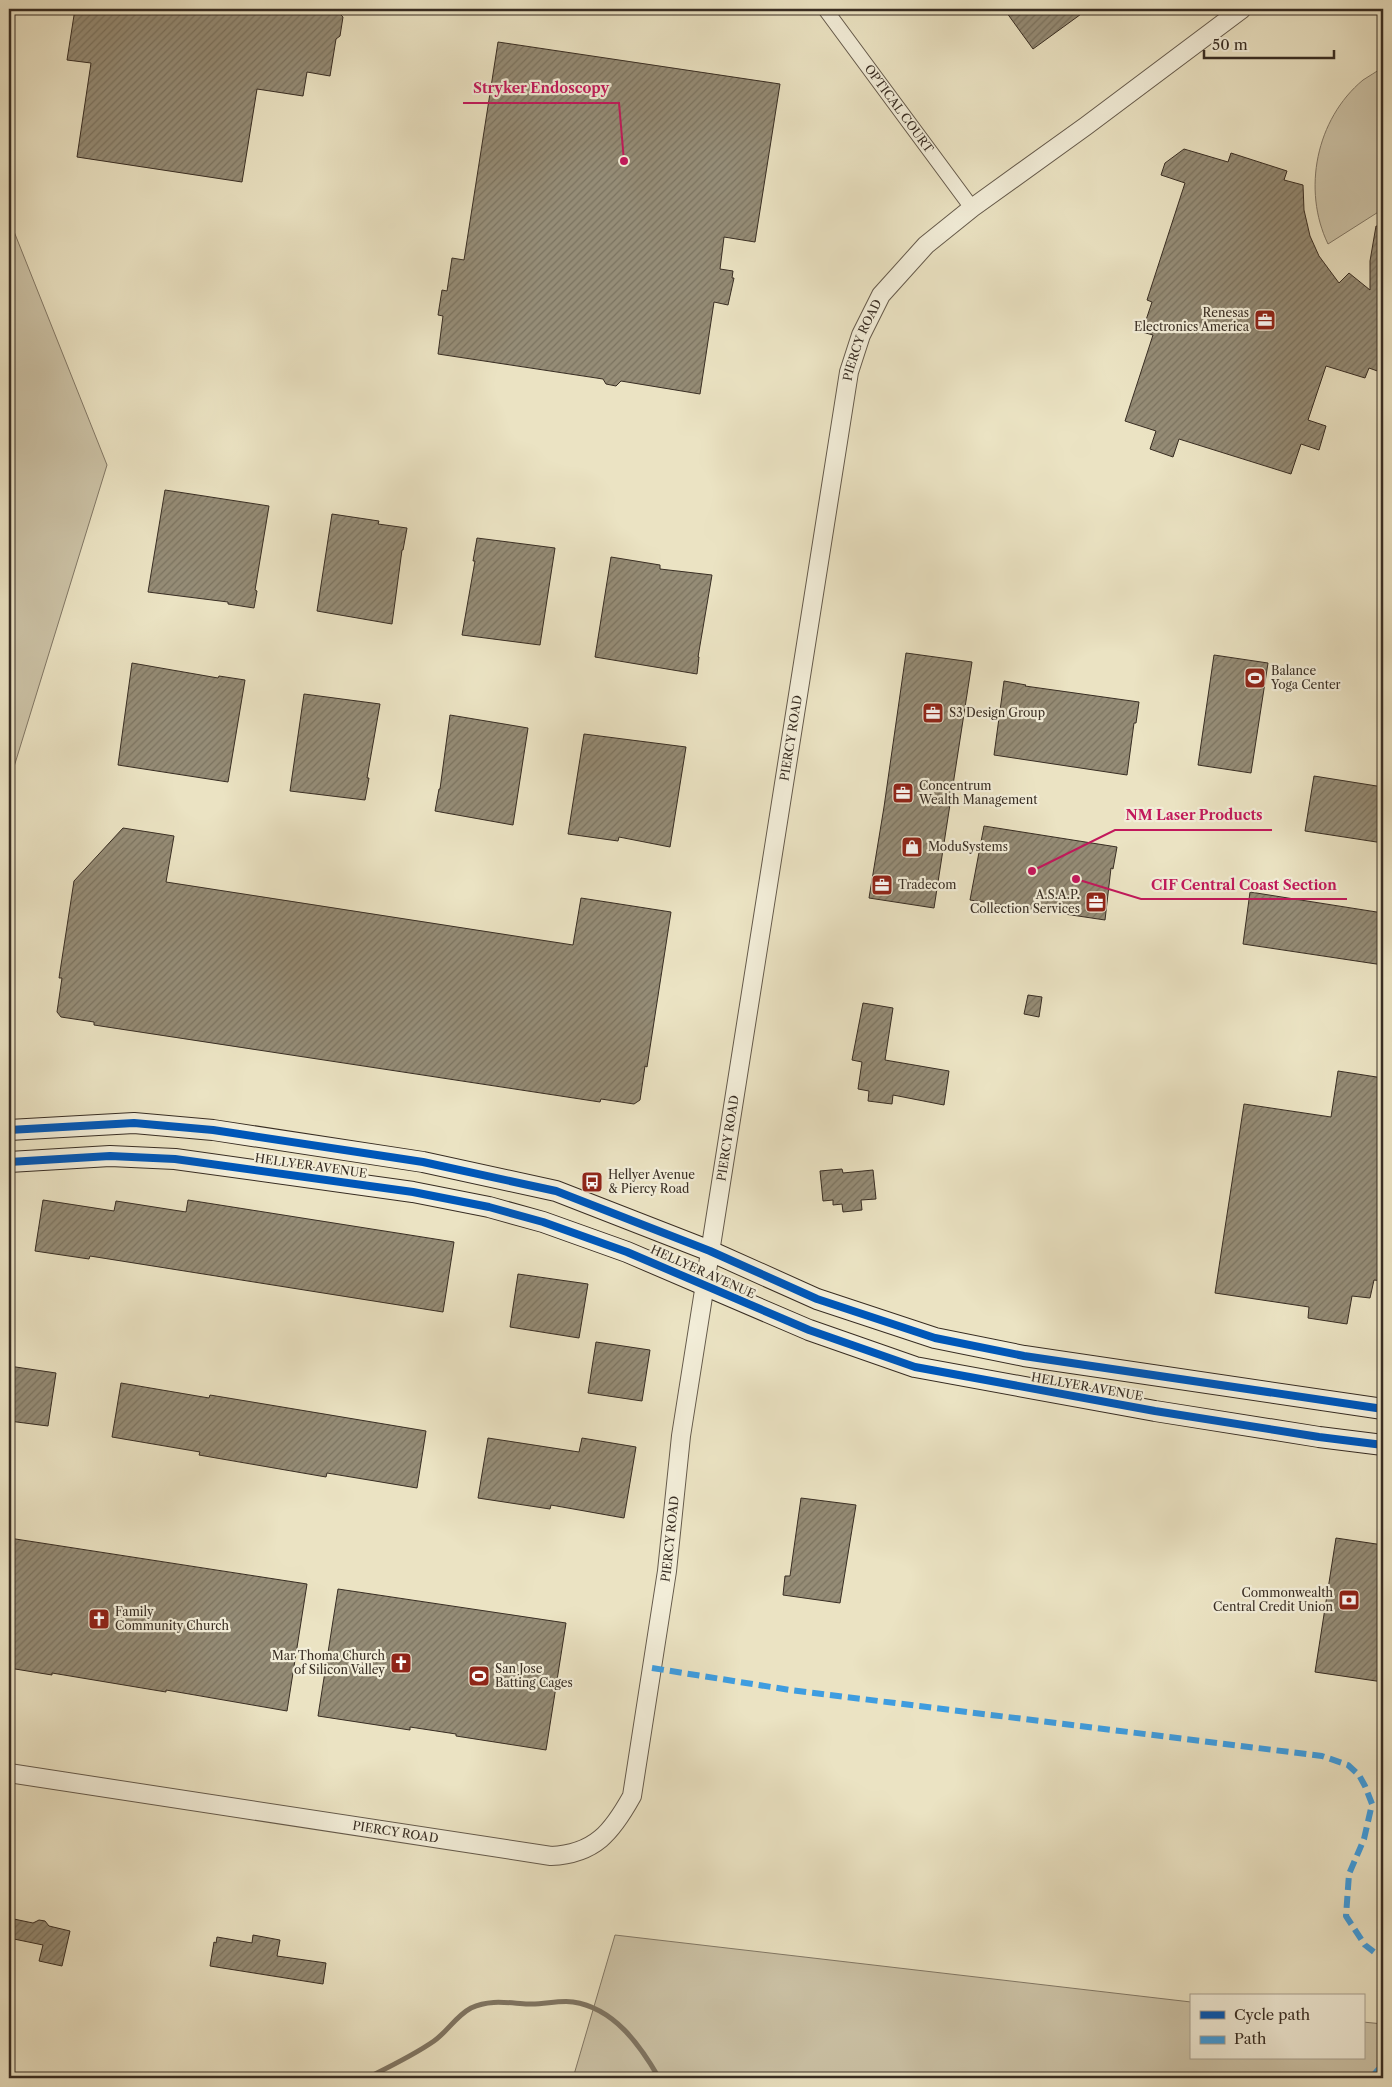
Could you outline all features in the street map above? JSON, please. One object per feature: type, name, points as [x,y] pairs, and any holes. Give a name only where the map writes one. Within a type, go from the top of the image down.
[{"type":"main road","name":"HELLYER AVENUE","points":[[9,1132],[134,1123],[213,1130],[423,1162],[556,1191],[710,1251],[817,1299],[935,1338],[1024,1356],[1383,1409]]},
{"type":"main road","points":[[9,1132],[9,1161]]},
{"type":"main road","name":"HELLYER AVENUE","points":[[9,1161],[110,1156],[175,1159],[412,1192],[494,1209],[543,1222],[627,1252],[809,1330],[915,1367],[1126,1406],[1319,1437],[1383,1444]]},
{"type":"main road","points":[[1319,1437],[1383,1452]]},
{"type":"street","name":"OPTICAL COURT","points":[[825,9],[972,208]]},
{"type":"street","name":"PIERCY ROAD","points":[[9,1773],[550,1856],[569,1855],[597,1842],[617,1823],[632,1796],[667,1571],[681,1436],[849,372],[861,335],[882,294],[926,245],[972,208],[1242,9]]},
{"type":"shaded area","points":[[1382,68],[1383,209],[1328,244],[1320,223],[1315,179],[1318,156],[1324,135],[1334,114],[1347,96],[1363,80]]},
{"type":"shaded area","points":[[9,219],[107,465],[9,783]]},
{"type":"shaded area","points":[[615,1935],[1190,2002],[1190,2060],[1364,2060],[1364,2022],[1383,2024],[1383,2078],[573,2078]]},
{"type":"building","points":[[75,9],[341,9],[340,14],[343,17],[340,36],[336,39],[330,76],[307,72],[303,96],[257,89],[242,182],[77,157],[91,63],[67,60]]},
{"type":"building","points":[[1004,9],[1088,9],[1033,49]]},
{"type":"building","points":[[498,42],[780,84],[755,242],[724,237],[720,269],[733,271],[732,278],[734,278],[728,305],[714,302],[700,394],[621,381],[616,386],[606,384],[603,379],[438,354],[443,316],[438,315],[442,290],[447,291],[452,258],[464,260]]},
{"type":"building","name":"Renesas Electronics America","points":[[1184,149],[1228,162],[1231,153],[1287,171],[1284,180],[1303,185],[1304,210],[1310,236],[1319,256],[1339,283],[1349,273],[1370,290],[1370,261],[1376,226],[1383,227],[1383,373],[1369,368],[1365,378],[1326,366],[1308,420],[1326,426],[1319,450],[1301,444],[1291,474],[1179,439],[1173,457],[1150,449],[1156,431],[1125,421],[1153,335],[1142,332],[1152,302],[1147,300],[1185,183],[1161,175],[1165,163]]},
{"type":"building","points":[[165,490],[269,506],[255,590],[257,591],[254,608],[228,604],[228,602],[148,592]]},
{"type":"building","points":[[332,514],[379,521],[378,524],[407,528],[402,550],[392,624],[317,611]]},
{"type":"building","points":[[477,538],[555,548],[540,645],[462,635],[475,561],[473,561]]},
{"type":"building","points":[[611,557],[660,565],[660,569],[712,575],[698,657],[697,674],[595,657]]},
{"type":"building","points":[[906,653],[972,662],[934,908],[869,898]]},
{"type":"building","points":[[1214,655],[1268,663],[1251,773],[1198,765]]},
{"type":"building","points":[[132,663],[218,678],[219,676],[245,680],[228,782],[118,765]]},
{"type":"building","points":[[1004,681],[1025,686],[1139,702],[1136,723],[1134,723],[1127,775],[994,755]]},
{"type":"building","points":[[304,694],[380,704],[365,800],[290,791]]},
{"type":"building","points":[[450,715],[528,728],[513,825],[435,811],[440,789]]},
{"type":"building","points":[[584,734],[686,747],[670,847],[619,837],[618,841],[568,834]]},
{"type":"building","points":[[1314,776],[1383,787],[1383,843],[1305,831]]},
{"type":"building","points":[[984,826],[1117,847],[1113,869],[1111,868],[1105,920],[970,900]]},
{"type":"building","points":[[123,828],[174,836],[166,882],[573,945],[581,898],[671,912],[647,1067],[645,1066],[640,1100],[634,1104],[601,1099],[600,1102],[94,1025],[94,1022],[61,1017],[57,1012],[62,978],[59,978],[74,881]]},
{"type":"building","points":[[1250,892],[1383,913],[1383,965],[1243,944]]},
{"type":"building","points":[[1028,995],[1042,997],[1039,1017],[1024,1014]]},
{"type":"building","points":[[863,1003],[893,1008],[885,1060],[949,1071],[944,1105],[893,1095],[892,1104],[868,1101],[869,1091],[858,1089],[862,1062],[852,1060]]},
{"type":"building","points":[[1338,1071],[1383,1078],[1383,1281],[1374,1280],[1370,1298],[1352,1296],[1347,1324],[1308,1318],[1309,1307],[1215,1293],[1244,1104],[1331,1117]]},
{"type":"building","points":[[842,1169],[843,1173],[873,1170],[876,1199],[861,1200],[862,1210],[843,1212],[842,1204],[833,1205],[833,1200],[823,1201],[820,1171]]},
{"type":"building","points":[[43,1200],[114,1211],[116,1201],[186,1212],[188,1200],[454,1242],[443,1312],[90,1256],[89,1259],[35,1251]]},
{"type":"building","points":[[518,1274],[588,1284],[579,1338],[510,1327]]},
{"type":"building","points":[[596,1342],[650,1350],[642,1401],[588,1393]]},
{"type":"building","points":[[9,1366],[56,1373],[48,1426],[9,1421]]},
{"type":"building","points":[[121,1383],[209,1398],[210,1395],[426,1431],[417,1488],[327,1473],[326,1477],[199,1455],[200,1452],[112,1437]]},
{"type":"building","points":[[488,1438],[579,1452],[582,1438],[636,1447],[624,1518],[551,1505],[550,1509],[478,1498]]},
{"type":"building","points":[[801,1498],[856,1505],[840,1603],[783,1595],[785,1576],[790,1576]]},
{"type":"building","points":[[9,1538],[307,1584],[287,1711],[166,1690],[166,1692],[52,1673],[52,1675],[9,1668]]},
{"type":"building","points":[[1336,1538],[1383,1545],[1383,1682],[1315,1672]]},
{"type":"building","points":[[338,1589],[566,1623],[546,1750],[410,1727],[410,1730],[318,1716]]},
{"type":"building","points":[[9,1918],[33,1923],[39,1920],[45,1921],[49,1926],[70,1931],[62,1966],[39,1961],[43,1945],[9,1938]]},
{"type":"building","points":[[253,1935],[280,1940],[277,1956],[326,1963],[323,1984],[210,1966],[214,1942],[216,1943],[217,1937],[252,1943]]},
{"type":"waterway","points":[[367,2078],[426,2046],[439,2037],[456,2019],[471,2008],[485,2003],[506,2002],[534,2004],[573,2002],[601,2012],[613,2020],[634,2041],[659,2078]]},
{"type":"marked path","points":[[652,1668],[790,1690],[1322,1756],[1348,1765],[1359,1775],[1372,1804],[1364,1839],[1349,1874],[1346,1916],[1365,1945],[1383,1959]]},
{"type":"marked path","points":[[1371,2078],[1383,2064]]},
{"type":"cycle path","points":[[9,1130],[134,1123],[213,1130],[423,1162],[556,1191],[710,1251],[817,1299],[935,1338],[1024,1356],[1383,1409]]},
{"type":"cycle path","points":[[9,1162],[110,1156],[175,1159],[413,1192],[489,1207],[543,1222],[627,1252],[809,1330],[915,1367],[1155,1411],[1319,1437],[1383,1445]]},
{"type":"place","name":"Stryker Endoscopy","points":[[624,161]]},
{"type":"place","name":"Renesas Electronics America","points":[[1265,320]]},
{"type":"place","name":"Balance Yoga Center","points":[[1255,678]]},
{"type":"place","name":"S3 Design Group","points":[[933,713]]},
{"type":"place","name":"Concentrum Wealth Management","points":[[903,793]]},
{"type":"place","name":"ModuSystems","points":[[912,847]]},
{"type":"place","name":"NM Laser Products","points":[[1032,871]]},
{"type":"place","name":"CIF Central Coast Section","points":[[1076,879]]},
{"type":"place","name":"Tradecom","points":[[882,885]]},
{"type":"place","name":"A.S.A.P. Collection Services","points":[[1096,902]]},
{"type":"place","name":"Hellyer Avenue & Piercy Road","points":[[592,1182]]},
{"type":"place","name":"Commonwealth Central Credit Union","points":[[1349,1600]]},
{"type":"place","name":"Family Community Church","points":[[99,1619]]},
{"type":"place","name":"Mar Thoma Church of Silicon Valley","points":[[401,1663]]},
{"type":"place","name":"San Jose Batting Cages","points":[[479,1676]]}]
